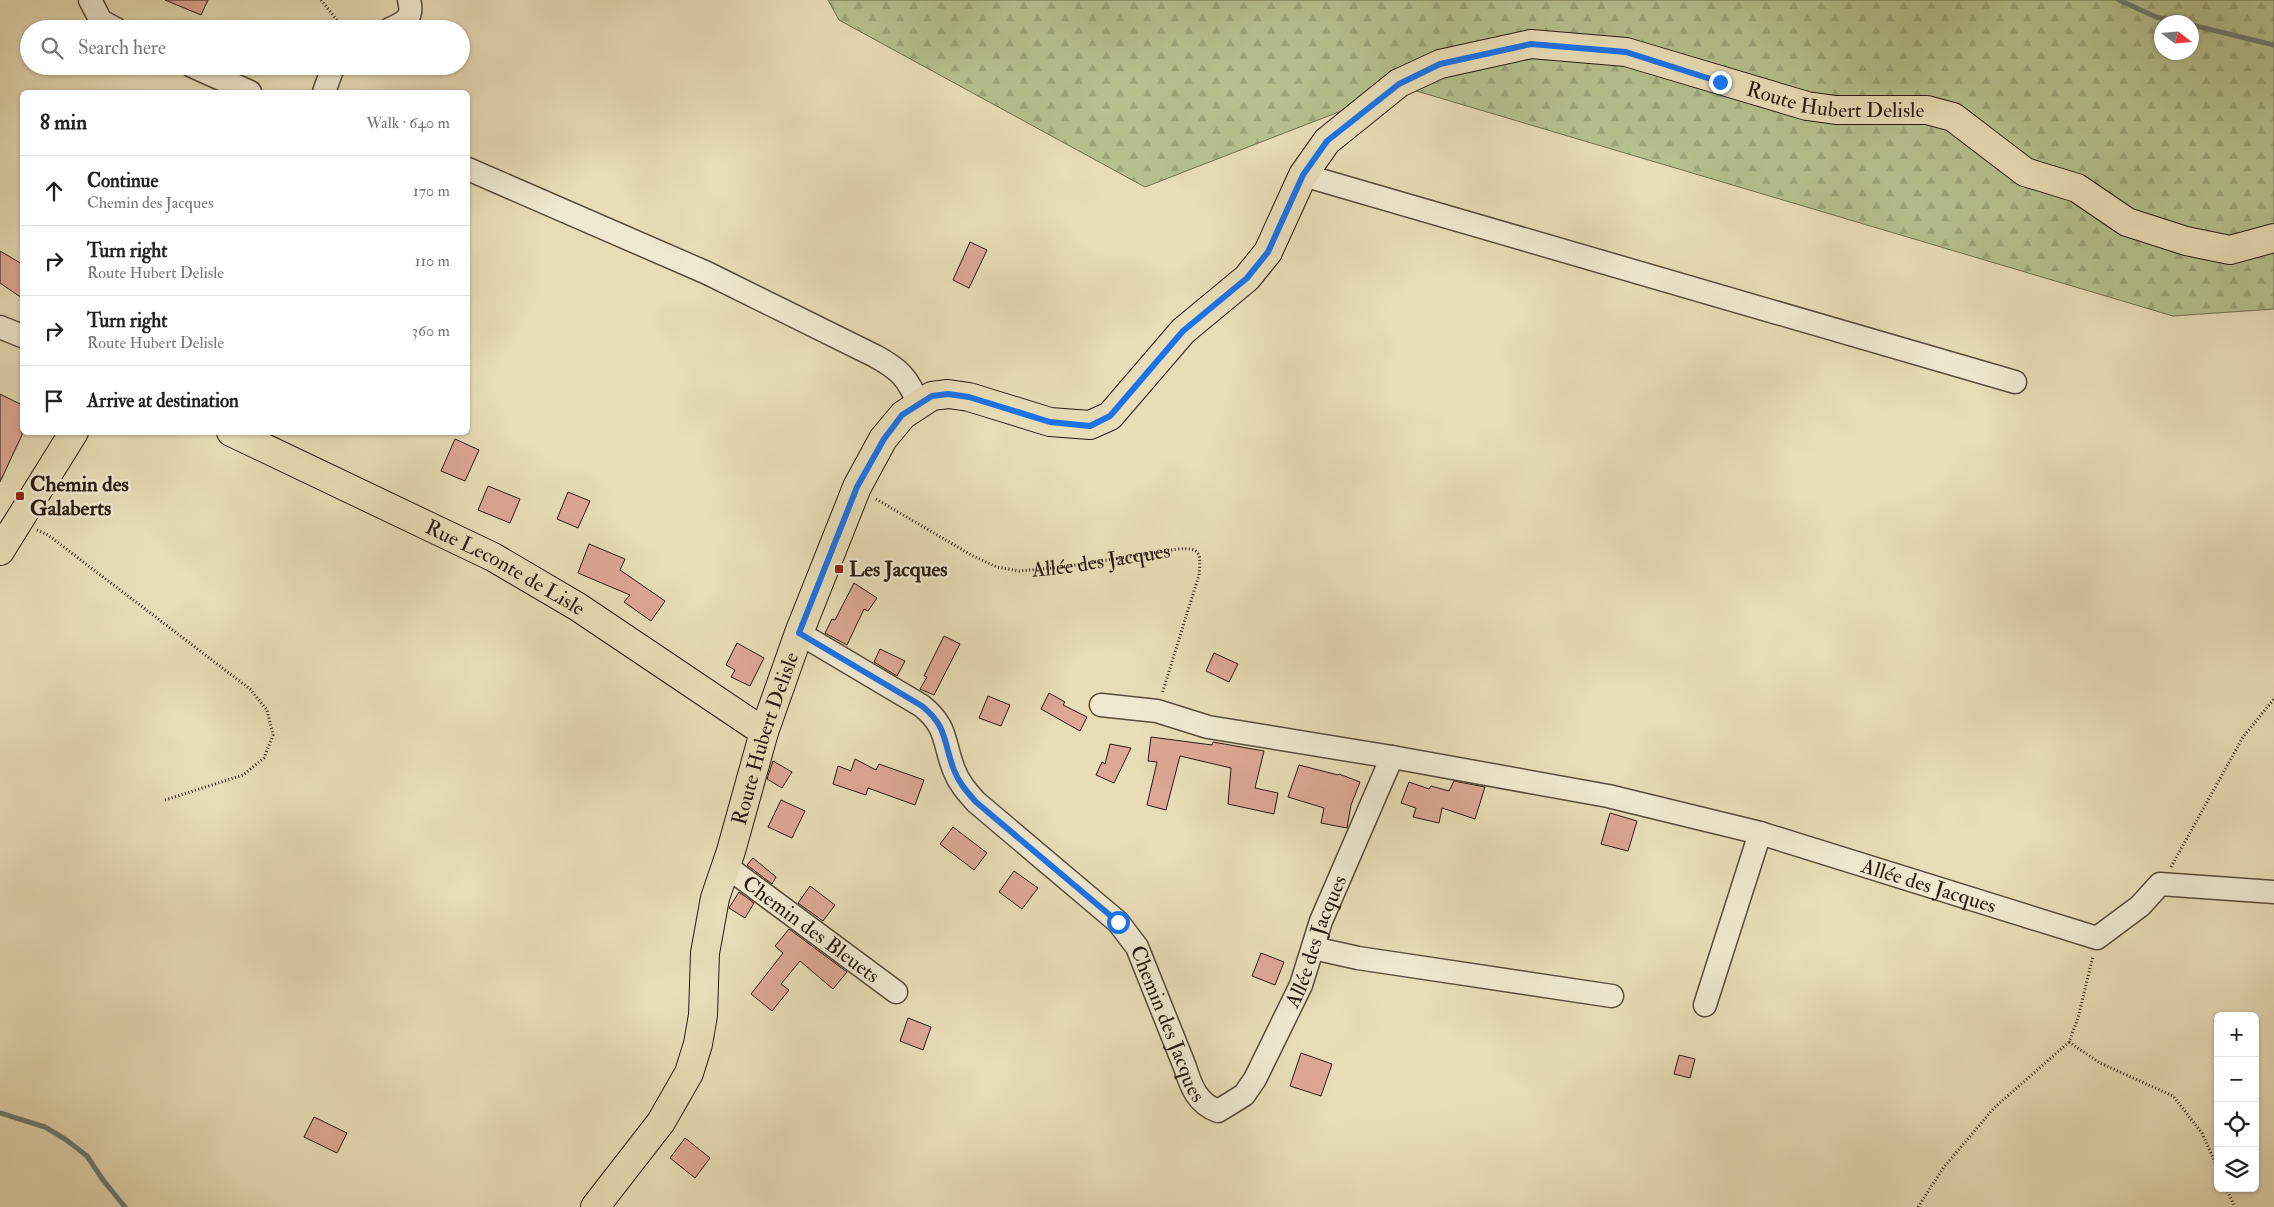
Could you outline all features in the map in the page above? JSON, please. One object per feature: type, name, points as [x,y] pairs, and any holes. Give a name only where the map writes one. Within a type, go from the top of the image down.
[{"type":"main road","name":"Route Hubert Delisle","points":[[595,1207],[661,1122],[689,1073],[698,1044],[703,1016],[706,944],[715,898],[764,732],[799,633],[857,487],[884,439],[902,415],[918,403],[932,396],[948,394],[969,397],[1050,422],[1090,426],[1110,416],[1183,331],[1247,278],[1268,252],[1303,175],[1327,141],[1399,84],[1440,64],[1531,44],[1626,52],[1806,106],[1836,110],[1928,110],[1953,117],[2025,172],[2077,188],[2127,222],[2186,241],[2230,250],[2274,238]]},
{"type":"main road","points":[[0,551],[72,435]]},
{"type":"main road","name":"Rue Leconte de Lisle","points":[[237,435],[493,558],[578,607],[764,732]]},
{"type":"street","points":[[90,0],[100,20]]},
{"type":"street","points":[[407,20],[411,15],[409,0]]},
{"type":"street","points":[[212,75],[246,90]]},
{"type":"street","points":[[325,90],[330,75]]},
{"type":"street","points":[[470,170],[707,273],[876,356],[901,373],[911,385],[918,403]]},
{"type":"street","points":[[1303,175],[2015,382]]},
{"type":"street","points":[[0,327],[20,335]]},
{"type":"street","name":"Chemin des Jacques","points":[[799,633],[922,706],[935,717],[943,731],[954,770],[963,788],[976,802],[1118,922],[1137,947],[1185,1067],[1190,1085],[1197,1097],[1208,1108],[1218,1111]]},
{"type":"street","name":"Allée des Jacques","points":[[1101,705],[1157,711],[1208,727],[1392,757],[1608,796],[1760,833],[2097,938]]},
{"type":"street","name":"Allée des Jacques","points":[[1218,1111],[1244,1095],[1255,1080],[1301,985],[1321,921],[1392,757]]},
{"type":"street","points":[[1704,1005],[1760,833]]},
{"type":"street","name":"Chemin des Bleuets","points":[[726,866],[896,992]]},
{"type":"street","points":[[2097,938],[2140,906],[2160,884],[2274,892]]},
{"type":"street","points":[[1313,948],[1358,958],[1612,996]]},
{"type":"path","points":[[321,0],[337,20]]},
{"type":"path","name":"Allée des Jacques","points":[[857,487],[973,556],[997,567],[1012,570],[1063,567],[1178,549],[1191,548],[1197,551],[1201,558],[1199,575],[1157,711]]},
{"type":"path","points":[[19,521],[48,535],[250,689],[267,710],[273,735],[264,758],[242,775],[165,800]]},
{"type":"path","points":[[2160,884],[2243,738],[2274,699]]},
{"type":"path","points":[[1918,1207],[1944,1167],[1994,1108],[2069,1042],[2078,1018],[2097,938]]},
{"type":"path","points":[[2069,1042],[2100,1064],[2173,1096],[2202,1133],[2214,1160]]},
{"type":"path","points":[[2228,1192],[2235,1207]]},
{"type":"green space","points":[[828,0],[2274,0],[2274,309],[2173,316],[1403,87],[1145,187],[839,20]]},
{"type":"building","points":[[165,0],[208,0],[201,15]]},
{"type":"building","points":[[970,242],[987,250],[969,288],[953,280]]},
{"type":"building","points":[[0,251],[20,263],[20,297],[0,283]]},
{"type":"building","points":[[0,394],[20,404],[20,435],[22,435],[0,482]]},
{"type":"building","points":[[455,439],[479,450],[465,481],[441,471]]},
{"type":"building","points":[[488,486],[520,499],[510,523],[478,510]]},
{"type":"building","points":[[568,492],[590,501],[578,528],[557,519]]},
{"type":"building","points":[[589,544],[625,559],[620,570],[665,601],[651,621],[624,602],[630,595],[578,573]]},
{"type":"building","points":[[854,583],[877,598],[868,611],[864,609],[847,645],[825,633],[832,619],[835,620]]},
{"type":"building","points":[[944,636],[960,644],[934,695],[920,689],[927,677],[924,676]]},
{"type":"building","points":[[737,643],[764,658],[750,686],[731,677],[735,670],[726,665]]},
{"type":"building","points":[[880,649],[905,661],[897,676],[874,662]]},
{"type":"building","points":[[1214,653],[1238,664],[1229,682],[1206,671]]},
{"type":"building","points":[[1049,693],[1065,702],[1063,705],[1087,717],[1080,731],[1041,709]]},
{"type":"building","points":[[988,696],[1010,705],[1001,726],[979,718]]},
{"type":"building","points":[[1151,737],[1212,745],[1213,742],[1264,751],[1255,788],[1278,793],[1274,814],[1228,804],[1231,768],[1180,756],[1166,810],[1147,805],[1157,762],[1148,761]]},
{"type":"building","points":[[1110,744],[1131,748],[1114,783],[1096,775],[1102,762],[1105,764]]},
{"type":"building","points":[[855,759],[876,770],[879,764],[924,780],[915,805],[868,788],[866,795],[833,784],[838,766],[851,771]]},
{"type":"building","points":[[773,761],[792,772],[782,788],[767,779]]},
{"type":"building","points":[[1299,765],[1339,774],[1360,782],[1351,805],[1347,828],[1321,823],[1324,808],[1288,797]]},
{"type":"building","points":[[1454,781],[1485,787],[1475,819],[1442,808],[1439,823],[1413,817],[1416,808],[1401,803],[1409,782],[1429,789],[1431,786],[1449,791]]},
{"type":"building","points":[[781,800],[805,811],[792,838],[768,827]]},
{"type":"building","points":[[1610,813],[1637,821],[1628,851],[1601,844]]},
{"type":"building","points":[[953,827],[987,853],[974,870],[940,844]]},
{"type":"building","points":[[753,858],[776,877],[772,884],[747,865]]},
{"type":"building","points":[[1014,871],[1038,888],[1022,909],[999,892]]},
{"type":"building","points":[[810,886],[835,905],[823,921],[798,903]]},
{"type":"building","points":[[739,892],[754,903],[745,918],[729,908]]},
{"type":"building","points":[[789,929],[847,972],[833,989],[800,961],[781,984],[789,990],[772,1011],[751,994],[783,953],[775,946]]},
{"type":"building","points":[[1261,953],[1284,962],[1275,985],[1252,976]]},
{"type":"building","points":[[908,1018],[931,1027],[923,1050],[900,1041]]},
{"type":"building","points":[[1301,1053],[1332,1064],[1321,1096],[1290,1086]]},
{"type":"building","points":[[1679,1055],[1695,1059],[1690,1078],[1674,1074]]},
{"type":"building","points":[[314,1117],[347,1133],[337,1153],[304,1137]]},
{"type":"building","points":[[685,1138],[710,1158],[695,1178],[670,1158]]},
{"type":"waterway","points":[[2119,0],[2154,16]]},
{"type":"waterway","points":[[2199,27],[2274,45]]},
{"type":"waterway","points":[[0,1113],[45,1127],[65,1139],[87,1156],[103,1180],[125,1207]]},
{"type":"place","name":"Chemin des Galaberts","points":[[20,496]]},
{"type":"place","name":"Les Jacques","points":[[839,569]]},
{"type":"route","points":[[1118,922],[976,802],[963,788],[954,770],[943,731],[935,717],[922,706],[799,633],[857,487],[884,439],[902,415],[918,403],[932,396],[948,394],[969,397],[1050,422],[1090,426],[1110,416],[1183,331],[1247,278],[1268,252],[1303,175],[1327,141],[1399,84],[1440,64],[1531,44],[1626,52],[1720,82]]}]
